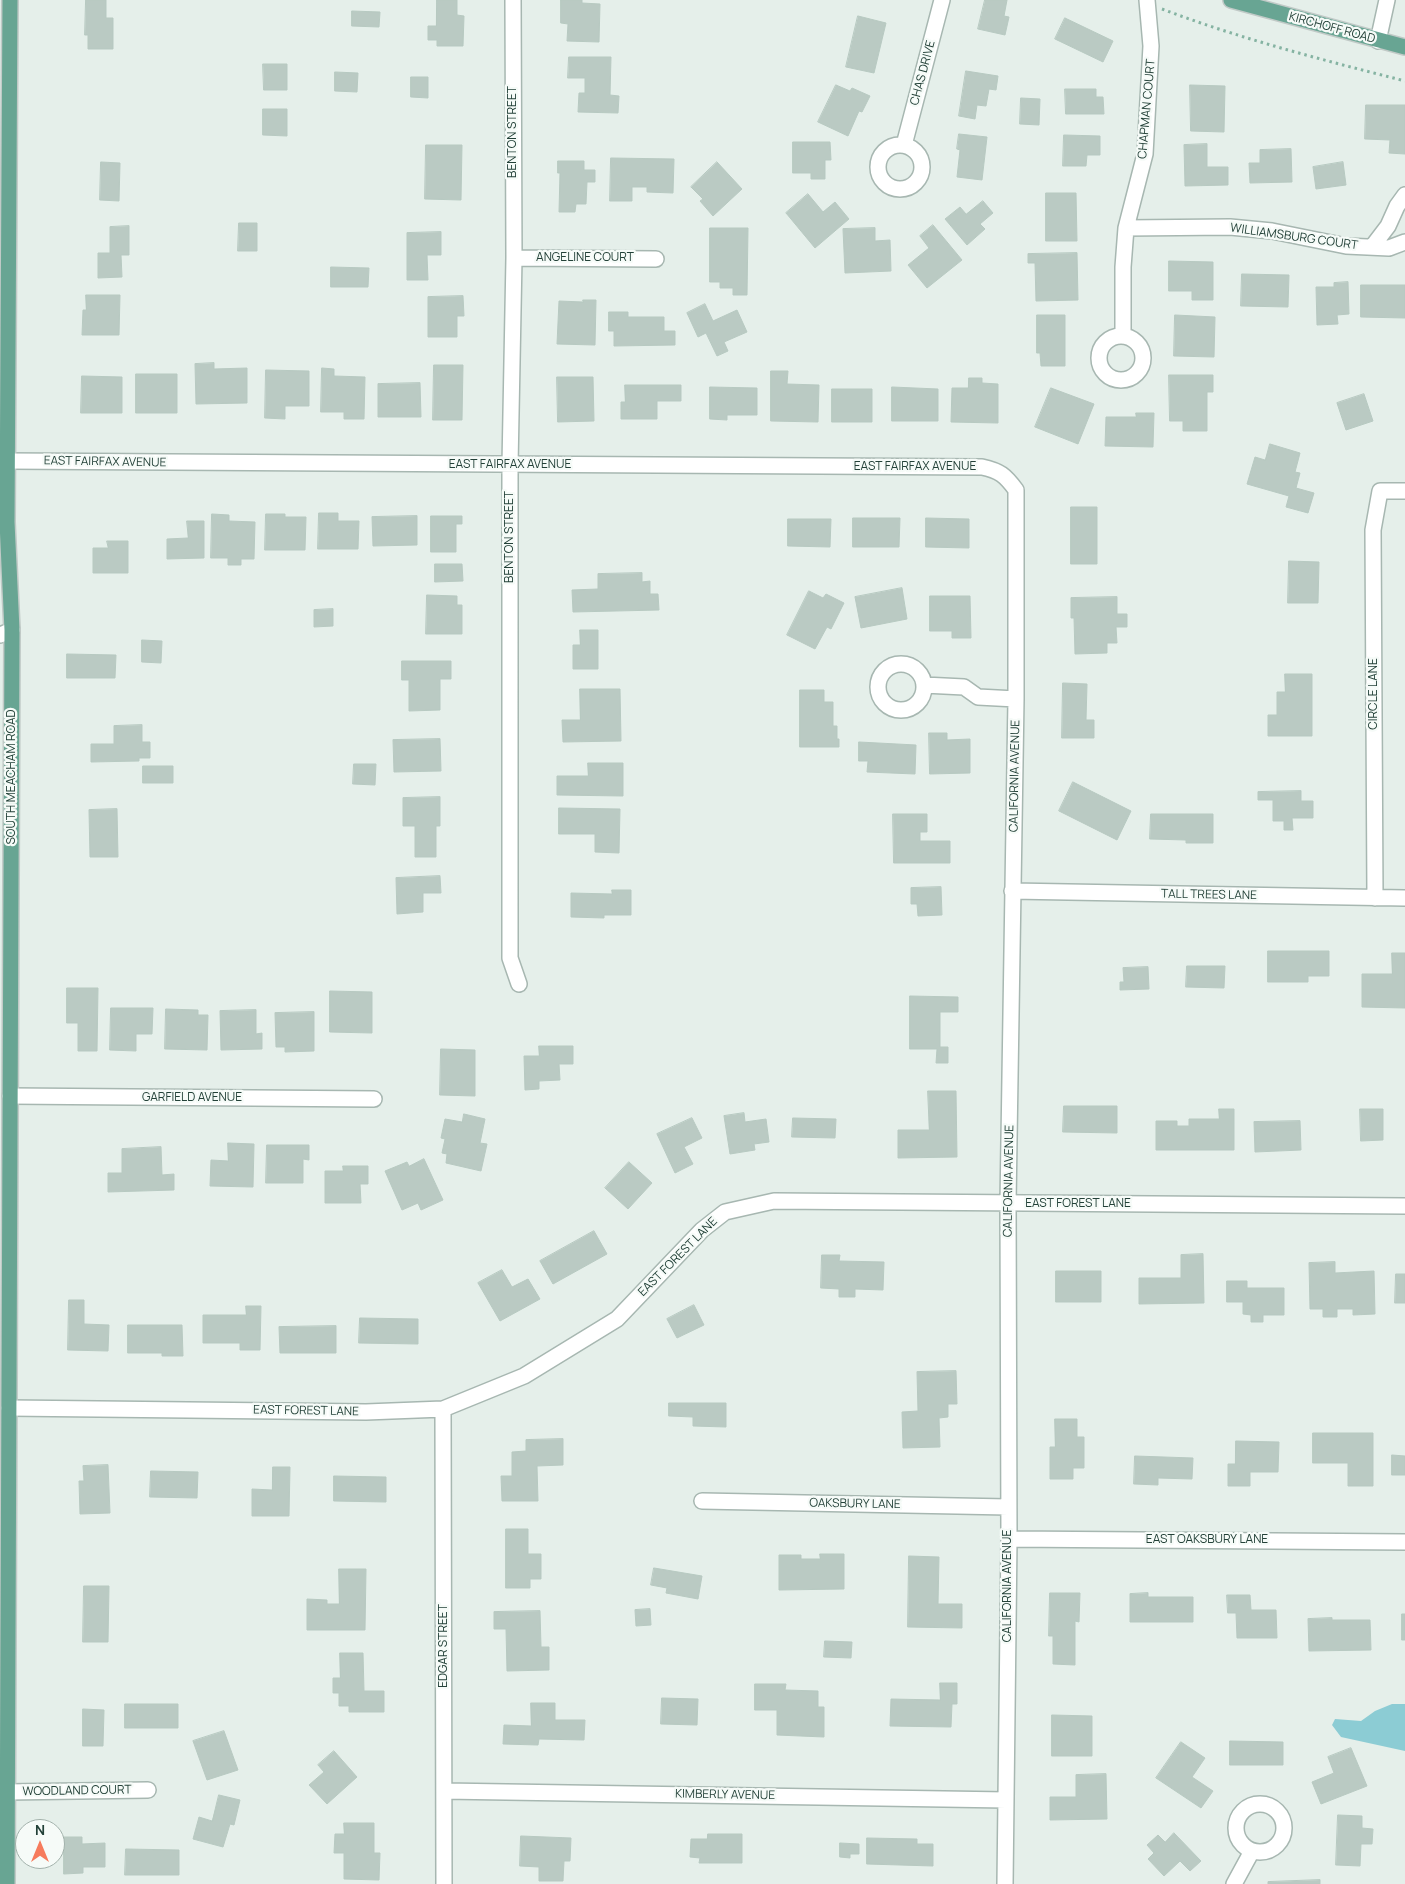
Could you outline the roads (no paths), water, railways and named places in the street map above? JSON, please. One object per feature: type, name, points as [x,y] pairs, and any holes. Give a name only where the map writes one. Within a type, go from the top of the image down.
[{"type":"main road","name":"SOUTH MEACHAM ROAD","points":[[7,1884],[10,1096],[4,229],[10,0]]},
{"type":"main road","name":"KIRCHOFF ROAD","points":[[1231,0],[1405,47]]},
{"type":"street","name":"BENTON STREET","points":[[513,0],[514,258],[510,465],[510,958],[519,984]]},
{"type":"street","name":"CHAS DRIVE","points":[[904,146],[942,0]]},
{"type":"street","points":[[1378,41],[1387,0]]},
{"type":"street","name":"CHAPMAN COURT","points":[[1123,336],[1123,267],[1126,228],[1145,154],[1152,46],[1152,3]]},
{"type":"street","name":"WILLIAMSBURG COURT","points":[[1372,247],[1388,226],[1397,206],[1405,196]]},
{"type":"street","name":"WILLIAMSBURG COURT","points":[[1126,228],[1230,227],[1272,231],[1346,246],[1390,248],[1405,242]]},
{"type":"street","name":"ANGELINE COURT","points":[[514,258],[656,259]]},
{"type":"street","name":"EAST FAIRFAX AVENUE","points":[[7,461],[982,467],[997,470],[1009,480]]},
{"type":"street","name":"CALIFORNIA AVENUE","points":[[1005,1884],[1009,1539],[1008,1203],[1016,699],[1017,502],[1016,490],[1009,480]]},
{"type":"street","name":"CIRCLE LANE","points":[[1375,898],[1373,530],[1380,491],[1405,491]]},
{"type":"street","points":[[924,685],[964,687],[978,697],[1016,699]]},
{"type":"street","name":"TALL TREES LANE","points":[[1012,891],[1405,898]]},
{"type":"street","name":"GARFIELD AVENUE","points":[[10,1096],[374,1099]]},
{"type":"street","name":"EAST FOREST LANE","points":[[9,1408],[366,1412],[443,1409],[524,1376],[617,1319],[702,1230],[725,1212],[774,1201],[1405,1206]]},
{"type":"street","name":"EDGAR STREET","points":[[443,1409],[444,1884]]},
{"type":"street","name":"OAKSBURY LANE","points":[[702,1501],[1008,1507]]},
{"type":"street","name":"EAST OAKSBURY LANE","points":[[1009,1539],[1405,1542]]},
{"type":"street","name":"WOODLAND COURT","points":[[7,1792],[148,1790]]},
{"type":"street","name":"KIMBERLY AVENUE","points":[[444,1791],[1006,1800]]},
{"type":"street","points":[[1234,1884],[1252,1851]]},
{"type":"water","points":[[1392,1704],[1405,1704],[1405,1751],[1341,1737],[1332,1725],[1335,1719],[1361,1721],[1375,1711]]}]
